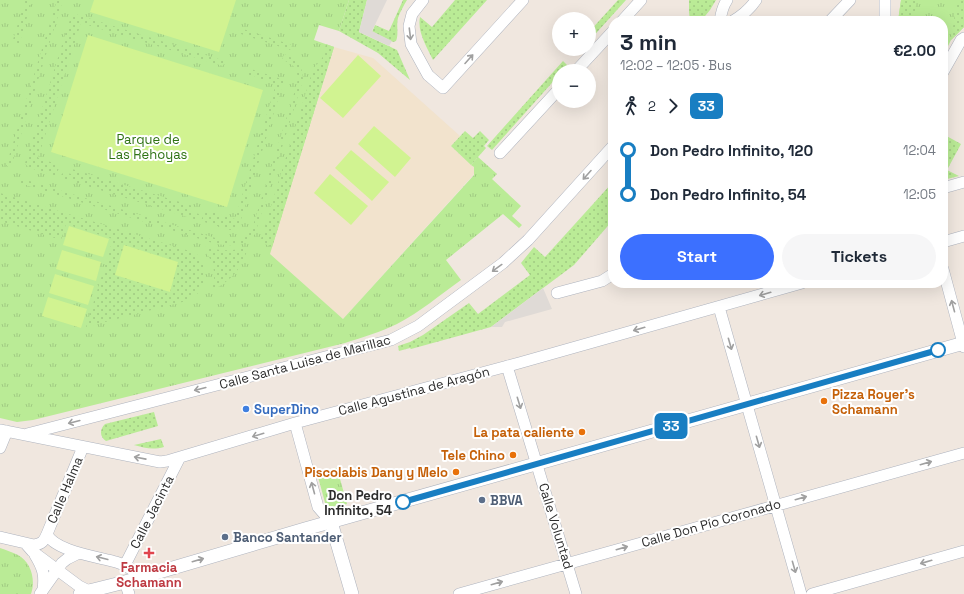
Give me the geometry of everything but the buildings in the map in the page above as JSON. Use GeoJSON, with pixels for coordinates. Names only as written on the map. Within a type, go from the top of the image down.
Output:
{"type":"FeatureCollection","features":[{"type":"Feature","properties":{"kind":"street"},"geometry":{"type":"LineString","coordinates":[[423,0],[412,14],[408,26],[411,44],[428,75],[443,88],[523,0]]}},
{"type":"Feature","properties":{"kind":"street"},"geometry":{"type":"LineString","coordinates":[[627,16],[641,0]]}},
{"type":"Feature","properties":{"kind":"street"},"geometry":{"type":"LineString","coordinates":[[721,16],[727,0]]}},
{"type":"Feature","properties":{"kind":"street"},"geometry":{"type":"LineString","coordinates":[[742,16],[756,0]]}},
{"type":"Feature","properties":{"kind":"street"},"geometry":{"type":"LineString","coordinates":[[835,16],[850,0]]}},
{"type":"Feature","properties":{"kind":"street"},"geometry":{"type":"LineString","coordinates":[[885,0],[885,16]]}},
{"type":"Feature","properties":{"kind":"street"},"geometry":{"type":"LineString","coordinates":[[582,64],[608,36]]}},
{"type":"Feature","properties":{"kind":"street"},"geometry":{"type":"LineString","coordinates":[[948,63],[961,40],[964,38]]}},
{"type":"Feature","properties":{"kind":"street"},"geometry":{"type":"LineString","coordinates":[[500,154],[552,98]]}},
{"type":"Feature","properties":{"kind":"street","name":"Calle Santa Luisa de Marillac"},"geometry":{"type":"LineString","coordinates":[[24,434],[391,340],[418,326],[503,263],[528,240],[608,152]]}},
{"type":"Feature","properties":{"kind":"street"},"geometry":{"type":"LineString","coordinates":[[948,187],[964,182]]}},
{"type":"Feature","properties":{"kind":"street"},"geometry":{"type":"LineString","coordinates":[[948,241],[964,236]]}},
{"type":"Feature","properties":{"kind":"street"},"geometry":{"type":"LineString","coordinates":[[557,293],[602,281],[608,277]]}},
{"type":"Feature","properties":{"kind":"street"},"geometry":{"type":"LineString","coordinates":[[32,552],[87,590],[127,588],[143,576],[964,344],[948,287]]}},
{"type":"Feature","properties":{"kind":"street","name":"Calle Agustina de Aragón"},"geometry":{"type":"LineString","coordinates":[[3,431],[160,462],[179,459],[296,423],[507,366],[785,288]]}},
{"type":"Feature","properties":{"kind":"street"},"geometry":{"type":"LineString","coordinates":[[719,307],[801,594]]}},
{"type":"Feature","properties":{"kind":"street","name":"Calle Voluntad"},"geometry":{"type":"LineString","coordinates":[[507,366],[576,594]]}},
{"type":"Feature","properties":{"kind":"street"},"geometry":{"type":"LineString","coordinates":[[296,423],[318,507],[330,522],[352,594]]}},
{"type":"Feature","properties":{"kind":"street"},"geometry":{"type":"LineString","coordinates":[[0,448],[3,431]]}},
{"type":"Feature","properties":{"kind":"street","name":"Calle Halma"},"geometry":{"type":"LineString","coordinates":[[47,534],[83,447]]}},
{"type":"Feature","properties":{"kind":"street","name":"Calle Don Pío Coronado"},"geometry":{"type":"LineString","coordinates":[[459,594],[964,453]]}},
{"type":"Feature","properties":{"kind":"street","name":"Calle Jacinta"},"geometry":{"type":"LineString","coordinates":[[125,565],[179,459]]}},
{"type":"Feature","properties":{"kind":"street"},"geometry":{"type":"LineString","coordinates":[[0,537],[25,543],[38,544],[43,542],[47,534],[49,538],[59,545],[79,553],[125,565],[143,576]]}},
{"type":"Feature","properties":{"kind":"street"},"geometry":{"type":"LineString","coordinates":[[25,543],[41,564],[44,574],[41,592]]}},
{"type":"Feature","properties":{"kind":"street"},"geometry":{"type":"LineString","coordinates":[[812,594],[964,551]]}},
{"type":"Feature","properties":{"kind":"street"},"geometry":{"type":"LineString","coordinates":[[41,592],[67,559],[79,553]]}},
{"type":"Feature","properties":{"kind":"street"},"geometry":{"type":"LineString","coordinates":[[80,594],[93,590]]}},
{"type":"Feature","properties":{"kind":"shaded area"},"geometry":{"type":"Polygon","coordinates":[[[367,0],[387,0],[372,31],[392,41],[389,46],[359,32],[367,0]]]}},
{"type":"Feature","properties":{"kind":"shaded area"},"geometry":{"type":"Polygon","coordinates":[[[334,47],[373,58],[460,136],[451,146],[474,167],[474,174],[343,319],[269,254],[334,47]]]}},
{"type":"Feature","properties":{"kind":"shaded area"},"geometry":{"type":"Polygon","coordinates":[[[543,288],[552,309],[505,322],[502,327],[491,327],[543,288]]]}},
{"type":"Feature","properties":{"kind":"green space","name":"Parque de Las Rehoyas"},"geometry":{"type":"Polygon","coordinates":[[[0,0],[349,0],[339,31],[319,25],[314,40],[334,47],[270,254],[343,319],[474,175],[474,167],[471,165],[478,157],[497,174],[492,179],[521,206],[512,216],[522,225],[519,228],[503,214],[446,260],[461,280],[414,314],[397,324],[378,332],[345,343],[33,420],[17,422],[0,418],[0,0]]]}},
{"type":"Feature","properties":{"kind":"green space"},"geometry":{"type":"Polygon","coordinates":[[[25,0],[32,0],[19,45],[12,43],[25,0]]]}},
{"type":"Feature","properties":{"kind":"green space"},"geometry":{"type":"Polygon","coordinates":[[[57,0],[63,0],[11,167],[6,166],[57,0]]]}},
{"type":"Feature","properties":{"kind":"green space"},"geometry":{"type":"Polygon","coordinates":[[[94,0],[236,0],[219,52],[90,12],[94,0]]]}},
{"type":"Feature","properties":{"kind":"green space"},"geometry":{"type":"Polygon","coordinates":[[[349,0],[367,0],[359,32],[397,50],[410,80],[378,53],[339,31],[349,0]]]}},
{"type":"Feature","properties":{"kind":"green space"},"geometry":{"type":"Polygon","coordinates":[[[403,0],[407,0],[398,18],[396,41],[393,42],[372,32],[375,25],[389,31],[403,0]]]}},
{"type":"Feature","properties":{"kind":"green space"},"geometry":{"type":"Polygon","coordinates":[[[455,0],[487,0],[433,60],[421,34],[419,23],[420,17],[432,27],[455,0]]]}},
{"type":"Feature","properties":{"kind":"green space"},"geometry":{"type":"Polygon","coordinates":[[[618,0],[626,0],[612,16],[608,16],[608,20],[596,33],[596,24],[618,0]]]}},
{"type":"Feature","properties":{"kind":"green space"},"geometry":{"type":"Polygon","coordinates":[[[689,0],[716,0],[705,16],[689,16],[689,0]]]}},
{"type":"Feature","properties":{"kind":"green space"},"geometry":{"type":"Polygon","coordinates":[[[901,0],[964,0],[964,27],[951,40],[948,46],[948,16],[899,16],[901,0]]]}},
{"type":"Feature","properties":{"kind":"green space"},"geometry":{"type":"Polygon","coordinates":[[[901,0],[917,0],[914,16],[899,16],[901,0]]]}},
{"type":"Feature","properties":{"kind":"green space"},"geometry":{"type":"Polygon","coordinates":[[[957,0],[964,0],[964,27],[951,40],[957,0]]]}},
{"type":"Feature","properties":{"kind":"green space"},"geometry":{"type":"Polygon","coordinates":[[[72,13],[225,61],[223,66],[81,23],[38,158],[60,165],[56,176],[30,168],[25,163],[72,13]]]}},
{"type":"Feature","properties":{"kind":"green space"},"geometry":{"type":"Polygon","coordinates":[[[240,28],[292,45],[290,50],[238,33],[240,28]]]}},
{"type":"Feature","properties":{"kind":"green space"},"geometry":{"type":"Polygon","coordinates":[[[88,35],[263,90],[227,207],[51,152],[88,35]]]}},
{"type":"Feature","properties":{"kind":"green space"},"geometry":{"type":"Polygon","coordinates":[[[326,44],[334,47],[272,247],[260,242],[314,66],[321,60],[326,44]]]}},
{"type":"Feature","properties":{"kind":"green space"},"geometry":{"type":"Polygon","coordinates":[[[284,54],[296,61],[302,70],[303,80],[255,234],[242,243],[237,245],[216,244],[19,183],[20,180],[23,179],[222,240],[235,241],[243,239],[252,229],[297,84],[297,71],[290,63],[282,60],[284,54]]]}},
{"type":"Feature","properties":{"kind":"green space"},"geometry":{"type":"Polygon","coordinates":[[[358,55],[381,76],[343,118],[320,98],[358,55]]]}},
{"type":"Feature","properties":{"kind":"green space"},"geometry":{"type":"Polygon","coordinates":[[[248,68],[284,80],[240,223],[236,228],[230,230],[201,221],[205,210],[235,219],[276,84],[246,74],[248,68]]]}},
{"type":"Feature","properties":{"kind":"green space"},"geometry":{"type":"Polygon","coordinates":[[[552,73],[552,83],[492,150],[487,146],[552,73]]]}},
{"type":"Feature","properties":{"kind":"green space"},"geometry":{"type":"Polygon","coordinates":[[[374,126],[411,158],[395,177],[358,144],[374,126]]]}},
{"type":"Feature","properties":{"kind":"green space"},"geometry":{"type":"Polygon","coordinates":[[[465,131],[473,138],[480,131],[489,140],[484,146],[486,148],[471,165],[451,146],[465,131]]]}},
{"type":"Feature","properties":{"kind":"green space"},"geometry":{"type":"Polygon","coordinates":[[[948,137],[961,144],[948,168],[948,137]]]}},
{"type":"Feature","properties":{"kind":"green space"},"geometry":{"type":"Polygon","coordinates":[[[351,150],[389,182],[372,201],[335,168],[351,150]]]}},
{"type":"Feature","properties":{"kind":"green space"},"geometry":{"type":"Polygon","coordinates":[[[72,169],[193,206],[191,212],[199,214],[197,220],[61,178],[63,172],[71,174],[72,169]]]}},
{"type":"Feature","properties":{"kind":"green space"},"geometry":{"type":"Polygon","coordinates":[[[948,170],[959,176],[948,179],[948,170]]]}},
{"type":"Feature","properties":{"kind":"green space"},"geometry":{"type":"Polygon","coordinates":[[[330,174],[368,206],[351,225],[314,193],[330,174]]]}},
{"type":"Feature","properties":{"kind":"green space"},"geometry":{"type":"Polygon","coordinates":[[[608,188],[608,226],[574,265],[491,327],[399,351],[398,346],[423,335],[469,303],[478,314],[530,275],[521,263],[534,247],[545,257],[608,188]]]}},
{"type":"Feature","properties":{"kind":"green space"},"geometry":{"type":"Polygon","coordinates":[[[0,193],[196,253],[205,273],[203,286],[199,292],[186,301],[86,327],[113,239],[66,224],[61,240],[0,221],[0,193]]]}},
{"type":"Feature","properties":{"kind":"green space"},"geometry":{"type":"Polygon","coordinates":[[[69,226],[109,239],[103,257],[63,245],[69,226]]]}},
{"type":"Feature","properties":{"kind":"green space"},"geometry":{"type":"Polygon","coordinates":[[[124,245],[178,262],[170,292],[115,275],[124,245]]]}},
{"type":"Feature","properties":{"kind":"green space"},"geometry":{"type":"Polygon","coordinates":[[[202,246],[225,250],[236,250],[248,247],[246,255],[235,274],[211,291],[214,278],[212,262],[202,246]]]}},
{"type":"Feature","properties":{"kind":"green space"},"geometry":{"type":"Polygon","coordinates":[[[62,250],[101,262],[96,281],[56,269],[62,250]]]}},
{"type":"Feature","properties":{"kind":"green space"},"geometry":{"type":"Polygon","coordinates":[[[55,274],[94,286],[88,305],[49,293],[55,274]]]}},
{"type":"Feature","properties":{"kind":"green space"},"geometry":{"type":"Polygon","coordinates":[[[48,297],[87,309],[81,328],[42,316],[48,297]]]}},
{"type":"Feature","properties":{"kind":"green space"},"geometry":{"type":"Polygon","coordinates":[[[154,412],[158,426],[106,441],[101,435],[101,431],[105,424],[154,412]]]}},
{"type":"Feature","properties":{"kind":"green space"},"geometry":{"type":"Polygon","coordinates":[[[161,439],[164,447],[149,448],[134,445],[161,439]]]}},
{"type":"Feature","properties":{"kind":"green space"},"geometry":{"type":"Polygon","coordinates":[[[337,468],[347,504],[327,510],[317,473],[337,468]]]}},
{"type":"Feature","properties":{"kind":"green space"},"geometry":{"type":"Polygon","coordinates":[[[0,548],[18,555],[26,562],[33,577],[31,594],[0,594],[0,548]]]}},
{"type":"Feature","properties":{"kind":"bus line","name":"33"},"geometry":{"type":"LineString","coordinates":[[403,502],[938,350]]}},
{"type":"Feature","properties":{"kind":"place","name":"Pizza Royer's Schamann"},"geometry":{"type":"Point","coordinates":[824,401]}},
{"type":"Feature","properties":{"kind":"place","name":"SuperDino"},"geometry":{"type":"Point","coordinates":[246,409]}},
{"type":"Feature","properties":{"kind":"place","name":"La pata caliente"},"geometry":{"type":"Point","coordinates":[582,432]}},
{"type":"Feature","properties":{"kind":"place","name":"Tele Chino"},"geometry":{"type":"Point","coordinates":[513,455]}},
{"type":"Feature","properties":{"kind":"place","name":"Piscolabis Dany y Melo"},"geometry":{"type":"Point","coordinates":[456,472]}},
{"type":"Feature","properties":{"kind":"place","name":"BBVA"},"geometry":{"type":"Point","coordinates":[482,500]}},
{"type":"Feature","properties":{"kind":"place","name":"Don Pedro Infinito, 54"},"geometry":{"type":"Point","coordinates":[403,502]}},
{"type":"Feature","properties":{"kind":"place","name":"Banco Santander"},"geometry":{"type":"Point","coordinates":[225,537]}},
{"type":"Feature","properties":{"kind":"place","name":"Farmacia Schamann"},"geometry":{"type":"Point","coordinates":[149,553]}}]}
